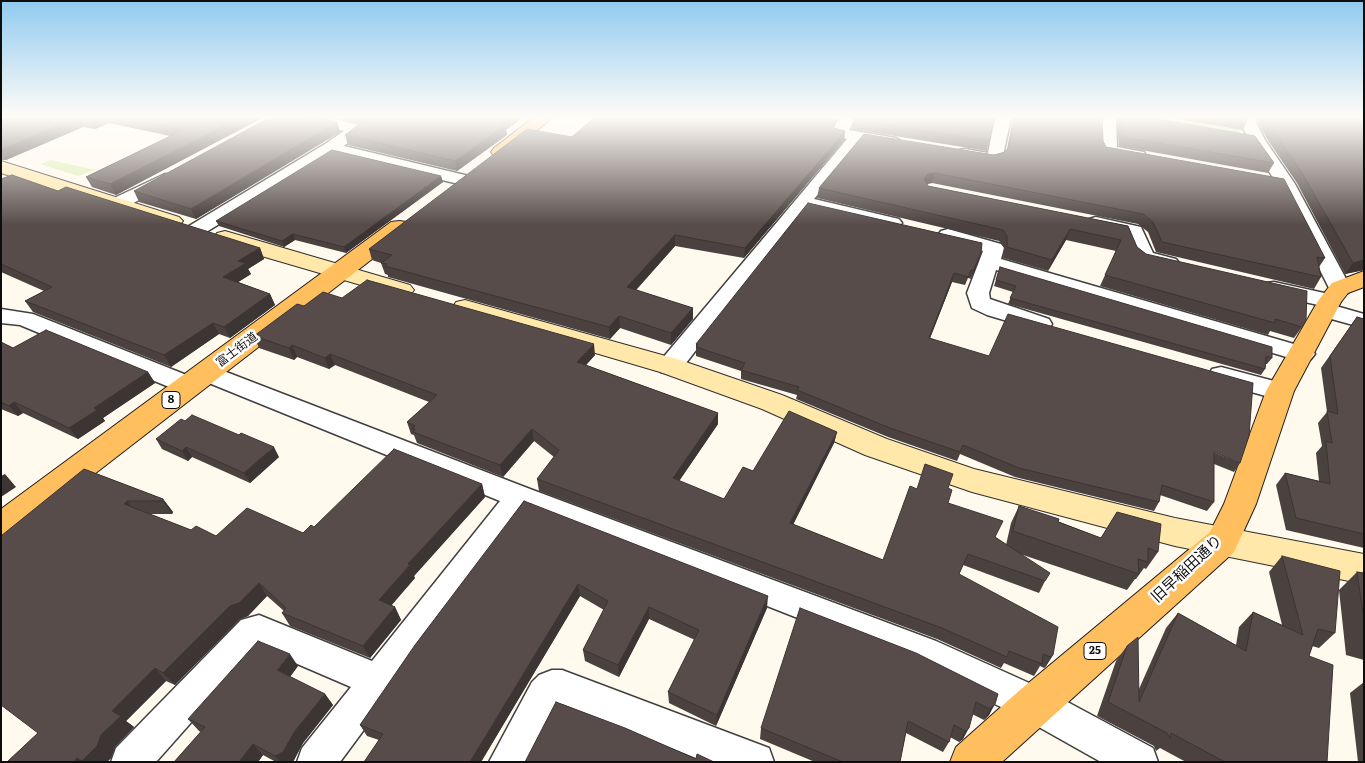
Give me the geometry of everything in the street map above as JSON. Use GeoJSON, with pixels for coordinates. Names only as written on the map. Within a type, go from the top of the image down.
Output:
{"type":"FeatureCollection","features":[{"type":"Feature","properties":{"kind":"main road"},"geometry":{"type":"LineString","coordinates":[[440,197],[498,154]]}},
{"type":"Feature","properties":{"kind":"main road","name":"富士街道"},"geometry":{"type":"LineString","coordinates":[[1,527],[199,380],[416,214]]}},
{"type":"Feature","properties":{"kind":"main road","name":"旧早稲田通り"},"geometry":{"type":"LineString","coordinates":[[971,762],[1034,704],[1222,542],[1240,504],[1280,392],[1340,294]]}},
{"type":"Feature","properties":{"kind":"street"},"geometry":{"type":"LineString","coordinates":[[196,230],[322,154]]}},
{"type":"Feature","properties":{"kind":"street"},"geometry":{"type":"LineString","coordinates":[[354,154],[463,180]]}},
{"type":"Feature","properties":{"kind":"street"},"geometry":{"type":"LineString","coordinates":[[670,366],[843,154]]}},
{"type":"Feature","properties":{"kind":"street"},"geometry":{"type":"LineString","coordinates":[[962,154],[991,158],[996,156],[996,154]]}},
{"type":"Feature","properties":{"kind":"street"},"geometry":{"type":"LineString","coordinates":[[1124,154],[1154,159]]}},
{"type":"Feature","properties":{"kind":"street"},"geometry":{"type":"LineString","coordinates":[[1266,154],[1286,184],[1340,294],[1364,321]]}},
{"type":"Feature","properties":{"kind":"street"},"geometry":{"type":"LineString","coordinates":[[1,167],[119,203],[196,230],[670,366],[772,402],[876,447],[951,474],[1014,492],[1222,542],[1364,569]]}},
{"type":"Feature","properties":{"kind":"street"},"geometry":{"type":"LineString","coordinates":[[119,203],[178,172]]}},
{"type":"Feature","properties":{"kind":"street"},"geometry":{"type":"LineString","coordinates":[[1,185],[26,175]]}},
{"type":"Feature","properties":{"kind":"street"},"geometry":{"type":"LineString","coordinates":[[1267,181],[1286,184]]}},
{"type":"Feature","properties":{"kind":"street"},"geometry":{"type":"LineString","coordinates":[[802,202],[992,246],[990,262],[978,293],[980,303],[995,310],[1061,329]]}},
{"type":"Feature","properties":{"kind":"street"},"geometry":{"type":"LineString","coordinates":[[1074,219],[1134,232],[1144,257],[1186,268]]}},
{"type":"Feature","properties":{"kind":"street"},"geometry":{"type":"LineString","coordinates":[[990,262],[1303,354]]}},
{"type":"Feature","properties":{"kind":"street"},"geometry":{"type":"LineString","coordinates":[[1253,283],[1340,294]]}},
{"type":"Feature","properties":{"kind":"street"},"geometry":{"type":"LineString","coordinates":[[1,316],[25,319],[199,380],[520,497],[924,652],[1034,704],[1139,762]]}},
{"type":"Feature","properties":{"kind":"street"},"geometry":{"type":"LineString","coordinates":[[1204,370],[1280,392]]}},
{"type":"Feature","properties":{"kind":"street"},"geometry":{"type":"LineString","coordinates":[[316,762],[520,497]]}},
{"type":"Feature","properties":{"kind":"street"},"geometry":{"type":"LineString","coordinates":[[130,762],[247,635],[253,632],[259,631],[379,681]]}},
{"type":"Feature","properties":{"kind":"street"},"geometry":{"type":"LineString","coordinates":[[508,762],[545,696],[552,688],[562,687],[755,762]]}},
{"type":"Feature","properties":{"kind":"green space"},"geometry":{"type":"Polygon","coordinates":[[[51,160],[96,170],[78,176],[40,164],[51,160]]]}},
{"type":"Feature","properties":{"kind":"building"},"geometry":{"type":"Polygon","coordinates":[[[134,154],[170,154],[110,184],[86,177],[134,154]]]}},
{"type":"Feature","properties":{"kind":"building"},"geometry":{"type":"Polygon","coordinates":[[[203,154],[284,154],[191,209],[134,191],[203,154]]]}},
{"type":"Feature","properties":{"kind":"building"},"geometry":{"type":"Polygon","coordinates":[[[326,154],[347,154],[441,176],[344,247],[293,234],[282,241],[216,221],[326,154]]]}},
{"type":"Feature","properties":{"kind":"building"},"geometry":{"type":"Polygon","coordinates":[[[424,154],[465,154],[455,161],[424,154]]]}},
{"type":"Feature","properties":{"kind":"building"},"geometry":{"type":"Polygon","coordinates":[[[495,154],[826,154],[745,248],[675,235],[627,287],[693,308],[671,333],[619,316],[609,327],[385,266],[387,264],[381,263],[392,255],[369,249],[495,154]]]}},
{"type":"Feature","properties":{"kind":"building"},"geometry":{"type":"Polygon","coordinates":[[[848,154],[1143,154],[1284,179],[1325,258],[1317,257],[1321,277],[1162,242],[1153,222],[1143,214],[935,173],[928,174],[924,179],[928,186],[1128,226],[1137,247],[1146,254],[1307,291],[1306,319],[1302,327],[1275,319],[1275,323],[1105,275],[1121,240],[1070,229],[1052,260],[1007,247],[1007,236],[1003,230],[819,188],[848,154]]]}},
{"type":"Feature","properties":{"kind":"building"},"geometry":{"type":"Polygon","coordinates":[[[1219,154],[1267,154],[1274,163],[1219,154]]]}},
{"type":"Feature","properties":{"kind":"building"},"geometry":{"type":"Polygon","coordinates":[[[1289,154],[1364,154],[1364,260],[1353,263],[1302,173],[1289,154]]]}},
{"type":"Feature","properties":{"kind":"building"},"geometry":{"type":"Polygon","coordinates":[[[12,175],[58,191],[66,187],[260,248],[238,261],[246,263],[223,277],[270,294],[224,327],[213,323],[164,355],[25,301],[52,287],[1,264],[1,179],[12,175]]]}},
{"type":"Feature","properties":{"kind":"building"},"geometry":{"type":"Polygon","coordinates":[[[808,203],[982,243],[981,253],[973,271],[971,270],[968,277],[954,273],[929,338],[989,356],[1008,314],[1253,383],[1249,436],[1240,463],[1214,452],[1214,502],[1162,485],[1159,502],[1019,468],[963,445],[960,452],[890,428],[797,390],[799,387],[741,370],[745,363],[696,347],[698,345],[696,344],[808,203]]]}},
{"type":"Feature","properties":{"kind":"building"},"geometry":{"type":"Polygon","coordinates":[[[1000,267],[1272,347],[1272,358],[1266,356],[1265,369],[1010,298],[1016,286],[996,280],[1000,267]]]}},
{"type":"Feature","properties":{"kind":"building"},"geometry":{"type":"Polygon","coordinates":[[[367,280],[594,344],[577,362],[718,413],[673,478],[724,499],[743,467],[753,471],[789,411],[837,432],[790,523],[883,560],[910,486],[917,489],[925,464],[953,474],[948,488],[952,490],[948,503],[1003,521],[995,537],[1050,573],[1045,581],[968,554],[959,574],[1058,627],[1053,655],[1051,657],[1043,654],[1042,664],[1009,651],[1007,657],[942,628],[537,479],[559,450],[532,429],[500,465],[413,432],[415,429],[412,428],[415,426],[407,422],[437,395],[330,354],[325,358],[292,345],[289,348],[254,336],[297,304],[304,306],[323,292],[342,298],[367,280]]]}},
{"type":"Feature","properties":{"kind":"building"},"geometry":{"type":"Polygon","coordinates":[[[1357,317],[1364,319],[1364,534],[1296,518],[1285,473],[1330,484],[1326,441],[1332,443],[1327,411],[1338,414],[1330,356],[1357,317]]]}},
{"type":"Feature","properties":{"kind":"building"},"geometry":{"type":"Polygon","coordinates":[[[46,330],[148,372],[94,408],[97,410],[69,428],[14,402],[9,406],[1,402],[1,342],[13,348],[46,330]]]}},
{"type":"Feature","properties":{"kind":"building"},"geometry":{"type":"Polygon","coordinates":[[[192,415],[239,435],[241,433],[274,447],[244,473],[186,447],[182,451],[156,439],[181,419],[185,421],[192,415]]]}},
{"type":"Feature","properties":{"kind":"building"},"geometry":{"type":"Polygon","coordinates":[[[394,449],[482,484],[408,564],[410,565],[379,600],[395,607],[363,646],[282,613],[286,608],[259,583],[239,603],[230,606],[163,673],[155,668],[112,711],[121,716],[101,735],[97,746],[82,761],[77,758],[74,762],[7,762],[38,733],[1,705],[1,536],[84,469],[163,499],[163,501],[127,501],[124,504],[191,530],[196,526],[216,536],[247,508],[303,533],[311,525],[314,527],[394,449]]]}},
{"type":"Feature","properties":{"kind":"building"},"geometry":{"type":"Polygon","coordinates":[[[524,501],[768,596],[717,715],[668,692],[699,630],[649,607],[618,665],[583,650],[608,601],[578,584],[470,762],[364,762],[383,734],[360,725],[415,645],[524,501]]]}},
{"type":"Feature","properties":{"kind":"building"},"geometry":{"type":"Polygon","coordinates":[[[1019,506],[1059,519],[1058,522],[1101,538],[1117,512],[1161,524],[1158,552],[1148,548],[1148,562],[1138,559],[1139,574],[1013,531],[1019,506]]]}},
{"type":"Feature","properties":{"kind":"building"},"geometry":{"type":"Polygon","coordinates":[[[1282,556],[1340,571],[1335,633],[1318,629],[1309,656],[1333,665],[1327,762],[1225,762],[1171,733],[1170,738],[1167,733],[1108,702],[1127,646],[1138,637],[1139,702],[1178,613],[1246,651],[1253,612],[1303,635],[1282,556]]]}},
{"type":"Feature","properties":{"kind":"building"},"geometry":{"type":"Polygon","coordinates":[[[1357,572],[1364,573],[1364,619],[1357,572]]]}},
{"type":"Feature","properties":{"kind":"building"},"geometry":{"type":"Polygon","coordinates":[[[800,608],[916,653],[998,694],[995,704],[990,709],[976,702],[969,728],[965,731],[954,725],[949,742],[908,721],[900,762],[843,762],[761,728],[800,608]]]}},
{"type":"Feature","properties":{"kind":"building"},"geometry":{"type":"Polygon","coordinates":[[[258,641],[290,654],[277,670],[325,694],[295,731],[283,752],[275,756],[253,744],[239,762],[174,762],[205,727],[188,719],[258,641]]]}},
{"type":"Feature","properties":{"kind":"building"},"geometry":{"type":"Polygon","coordinates":[[[556,702],[625,728],[696,759],[697,754],[714,762],[525,762],[556,702]]]}}]}
